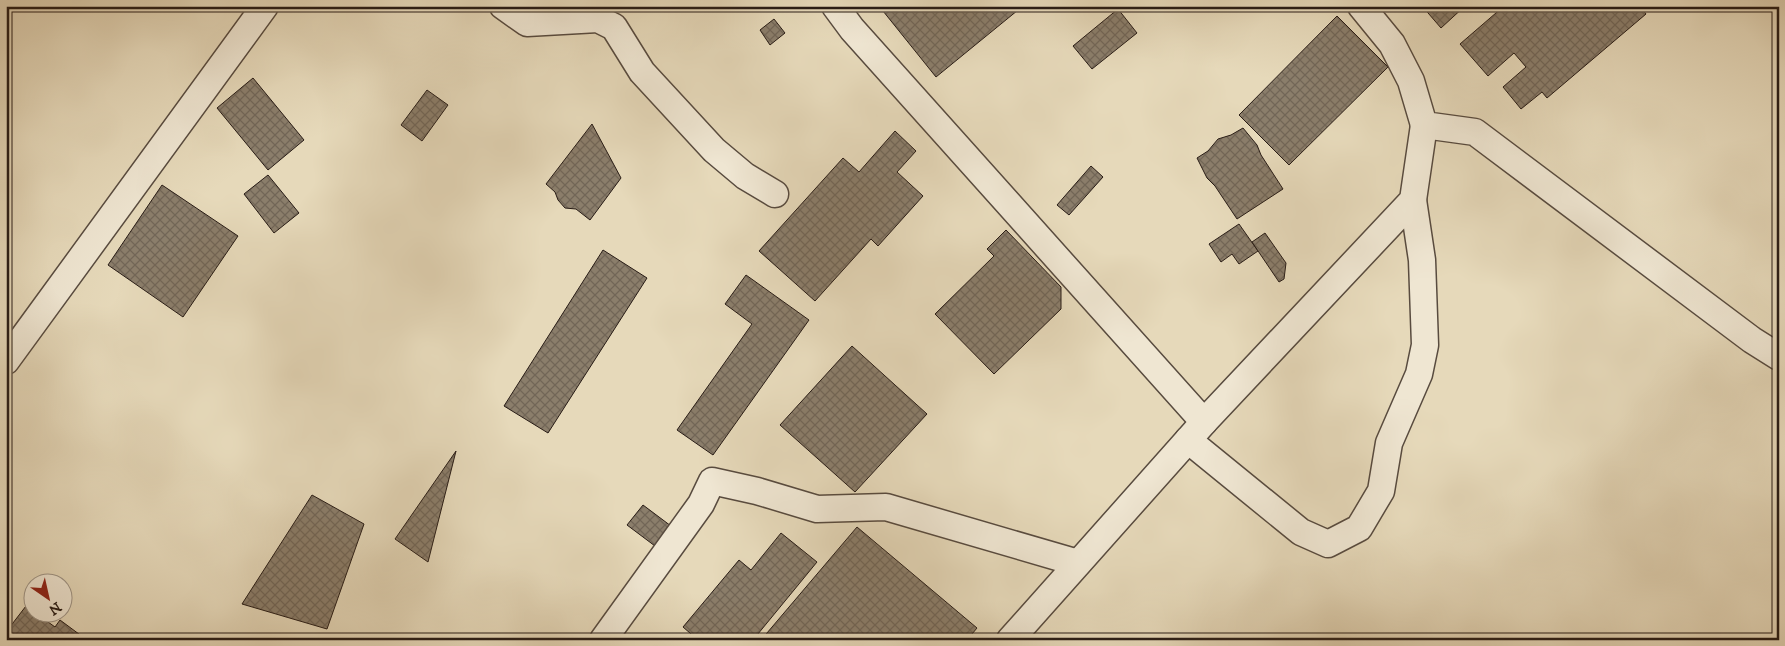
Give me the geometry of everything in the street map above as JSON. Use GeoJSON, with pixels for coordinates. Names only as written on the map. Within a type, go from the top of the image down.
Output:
{"type":"FeatureCollection","features":[{"type":"Feature","properties":{"kind":"street"},"geometry":{"type":"LineString","coordinates":[[6,361],[266,6]]}},
{"type":"Feature","properties":{"kind":"street"},"geometry":{"type":"LineString","coordinates":[[503,6],[527,23],[598,20],[614,27],[642,72],[714,150],[745,176],[776,194]]}},
{"type":"Feature","properties":{"kind":"street"},"geometry":{"type":"LineString","coordinates":[[835,6],[852,29],[1196,431],[1302,532],[1328,544],[1359,528],[1381,491],[1389,443],[1419,374],[1425,345],[1422,260],[1412,200],[1424,125],[1411,81],[1392,44],[1361,6]]}},
{"type":"Feature","properties":{"kind":"street"},"geometry":{"type":"LineString","coordinates":[[1424,125],[1475,132],[1752,340],[1779,357]]}},
{"type":"Feature","properties":{"kind":"street"},"geometry":{"type":"LineString","coordinates":[[1010,640],[1196,431],[1412,200]]}},
{"type":"Feature","properties":{"kind":"street"},"geometry":{"type":"LineString","coordinates":[[603,640],[701,504],[712,480],[817,509],[886,507],[1078,563]]}},
{"type":"Feature","properties":{"kind":"building"},"geometry":{"type":"Polygon","coordinates":[[[879,6],[942,6],[944,10],[949,6],[1023,6],[936,77],[879,6]]]}},
{"type":"Feature","properties":{"kind":"building"},"geometry":{"type":"Polygon","coordinates":[[[1422,6],[1465,6],[1441,28],[1422,6]]]}},
{"type":"Feature","properties":{"kind":"building"},"geometry":{"type":"Polygon","coordinates":[[[1504,6],[1640,6],[1646,14],[1547,98],[1542,92],[1521,109],[1503,87],[1526,67],[1514,53],[1488,76],[1460,44],[1504,6]]]}},
{"type":"Feature","properties":{"kind":"building"},"geometry":{"type":"Polygon","coordinates":[[[1118,9],[1137,33],[1092,69],[1073,46],[1118,9]]]}},
{"type":"Feature","properties":{"kind":"building"},"geometry":{"type":"Polygon","coordinates":[[[1337,16],[1388,67],[1289,165],[1239,115],[1337,16]]]}},
{"type":"Feature","properties":{"kind":"building"},"geometry":{"type":"Polygon","coordinates":[[[774,19],[785,33],[770,45],[760,30],[774,19]]]}},
{"type":"Feature","properties":{"kind":"building"},"geometry":{"type":"Polygon","coordinates":[[[253,78],[304,140],[268,170],[217,108],[253,78]]]}},
{"type":"Feature","properties":{"kind":"building"},"geometry":{"type":"Polygon","coordinates":[[[427,90],[448,105],[422,141],[401,125],[427,90]]]}},
{"type":"Feature","properties":{"kind":"building"},"geometry":{"type":"Polygon","coordinates":[[[592,124],[621,178],[590,220],[576,209],[565,208],[558,200],[555,192],[546,184],[592,124]]]}},
{"type":"Feature","properties":{"kind":"building"},"geometry":{"type":"Polygon","coordinates":[[[1243,128],[1257,145],[1261,155],[1283,189],[1237,219],[1215,186],[1207,178],[1197,158],[1208,151],[1218,139],[1231,135],[1243,128]]]}},
{"type":"Feature","properties":{"kind":"building"},"geometry":{"type":"Polygon","coordinates":[[[895,131],[916,151],[897,172],[923,196],[878,246],[871,239],[815,301],[759,251],[843,158],[859,172],[895,131]]]}},
{"type":"Feature","properties":{"kind":"building"},"geometry":{"type":"Polygon","coordinates":[[[1091,166],[1103,177],[1069,215],[1057,205],[1091,166]]]}},
{"type":"Feature","properties":{"kind":"building"},"geometry":{"type":"Polygon","coordinates":[[[268,175],[299,213],[274,233],[244,194],[268,175]]]}},
{"type":"Feature","properties":{"kind":"building"},"geometry":{"type":"Polygon","coordinates":[[[162,185],[238,236],[183,317],[108,265],[162,185]]]}},
{"type":"Feature","properties":{"kind":"building"},"geometry":{"type":"Polygon","coordinates":[[[1239,224],[1258,251],[1239,264],[1232,254],[1221,262],[1209,244],[1239,224]]]}},
{"type":"Feature","properties":{"kind":"building"},"geometry":{"type":"Polygon","coordinates":[[[1006,230],[1061,287],[1061,309],[994,374],[935,314],[994,256],[987,249],[1006,230]]]}},
{"type":"Feature","properties":{"kind":"building"},"geometry":{"type":"Polygon","coordinates":[[[1265,233],[1286,263],[1284,279],[1279,282],[1252,242],[1265,233]]]}},
{"type":"Feature","properties":{"kind":"building"},"geometry":{"type":"Polygon","coordinates":[[[603,250],[647,278],[548,433],[504,406],[603,250]]]}},
{"type":"Feature","properties":{"kind":"building"},"geometry":{"type":"Polygon","coordinates":[[[746,275],[809,320],[713,455],[677,430],[752,324],[725,304],[746,275]]]}},
{"type":"Feature","properties":{"kind":"building"},"geometry":{"type":"Polygon","coordinates":[[[852,346],[927,414],[855,492],[780,425],[852,346]]]}},
{"type":"Feature","properties":{"kind":"building"},"geometry":{"type":"Polygon","coordinates":[[[456,451],[428,562],[395,539],[456,451]]]}},
{"type":"Feature","properties":{"kind":"building"},"geometry":{"type":"Polygon","coordinates":[[[312,495],[364,524],[327,629],[242,604],[312,495]]]}},
{"type":"Feature","properties":{"kind":"building"},"geometry":{"type":"Polygon","coordinates":[[[643,505],[671,526],[655,546],[627,525],[643,505]]]}},
{"type":"Feature","properties":{"kind":"building"},"geometry":{"type":"Polygon","coordinates":[[[857,527],[977,628],[967,640],[761,640],[857,527]]]}},
{"type":"Feature","properties":{"kind":"building"},"geometry":{"type":"Polygon","coordinates":[[[781,533],[817,562],[753,640],[698,640],[683,627],[739,560],[751,570],[781,533]]]}},
{"type":"Feature","properties":{"kind":"building"},"geometry":{"type":"Polygon","coordinates":[[[22,611],[22,624],[51,624],[55,627],[57,624],[65,624],[87,640],[6,640],[6,632],[22,611]]]}}]}
